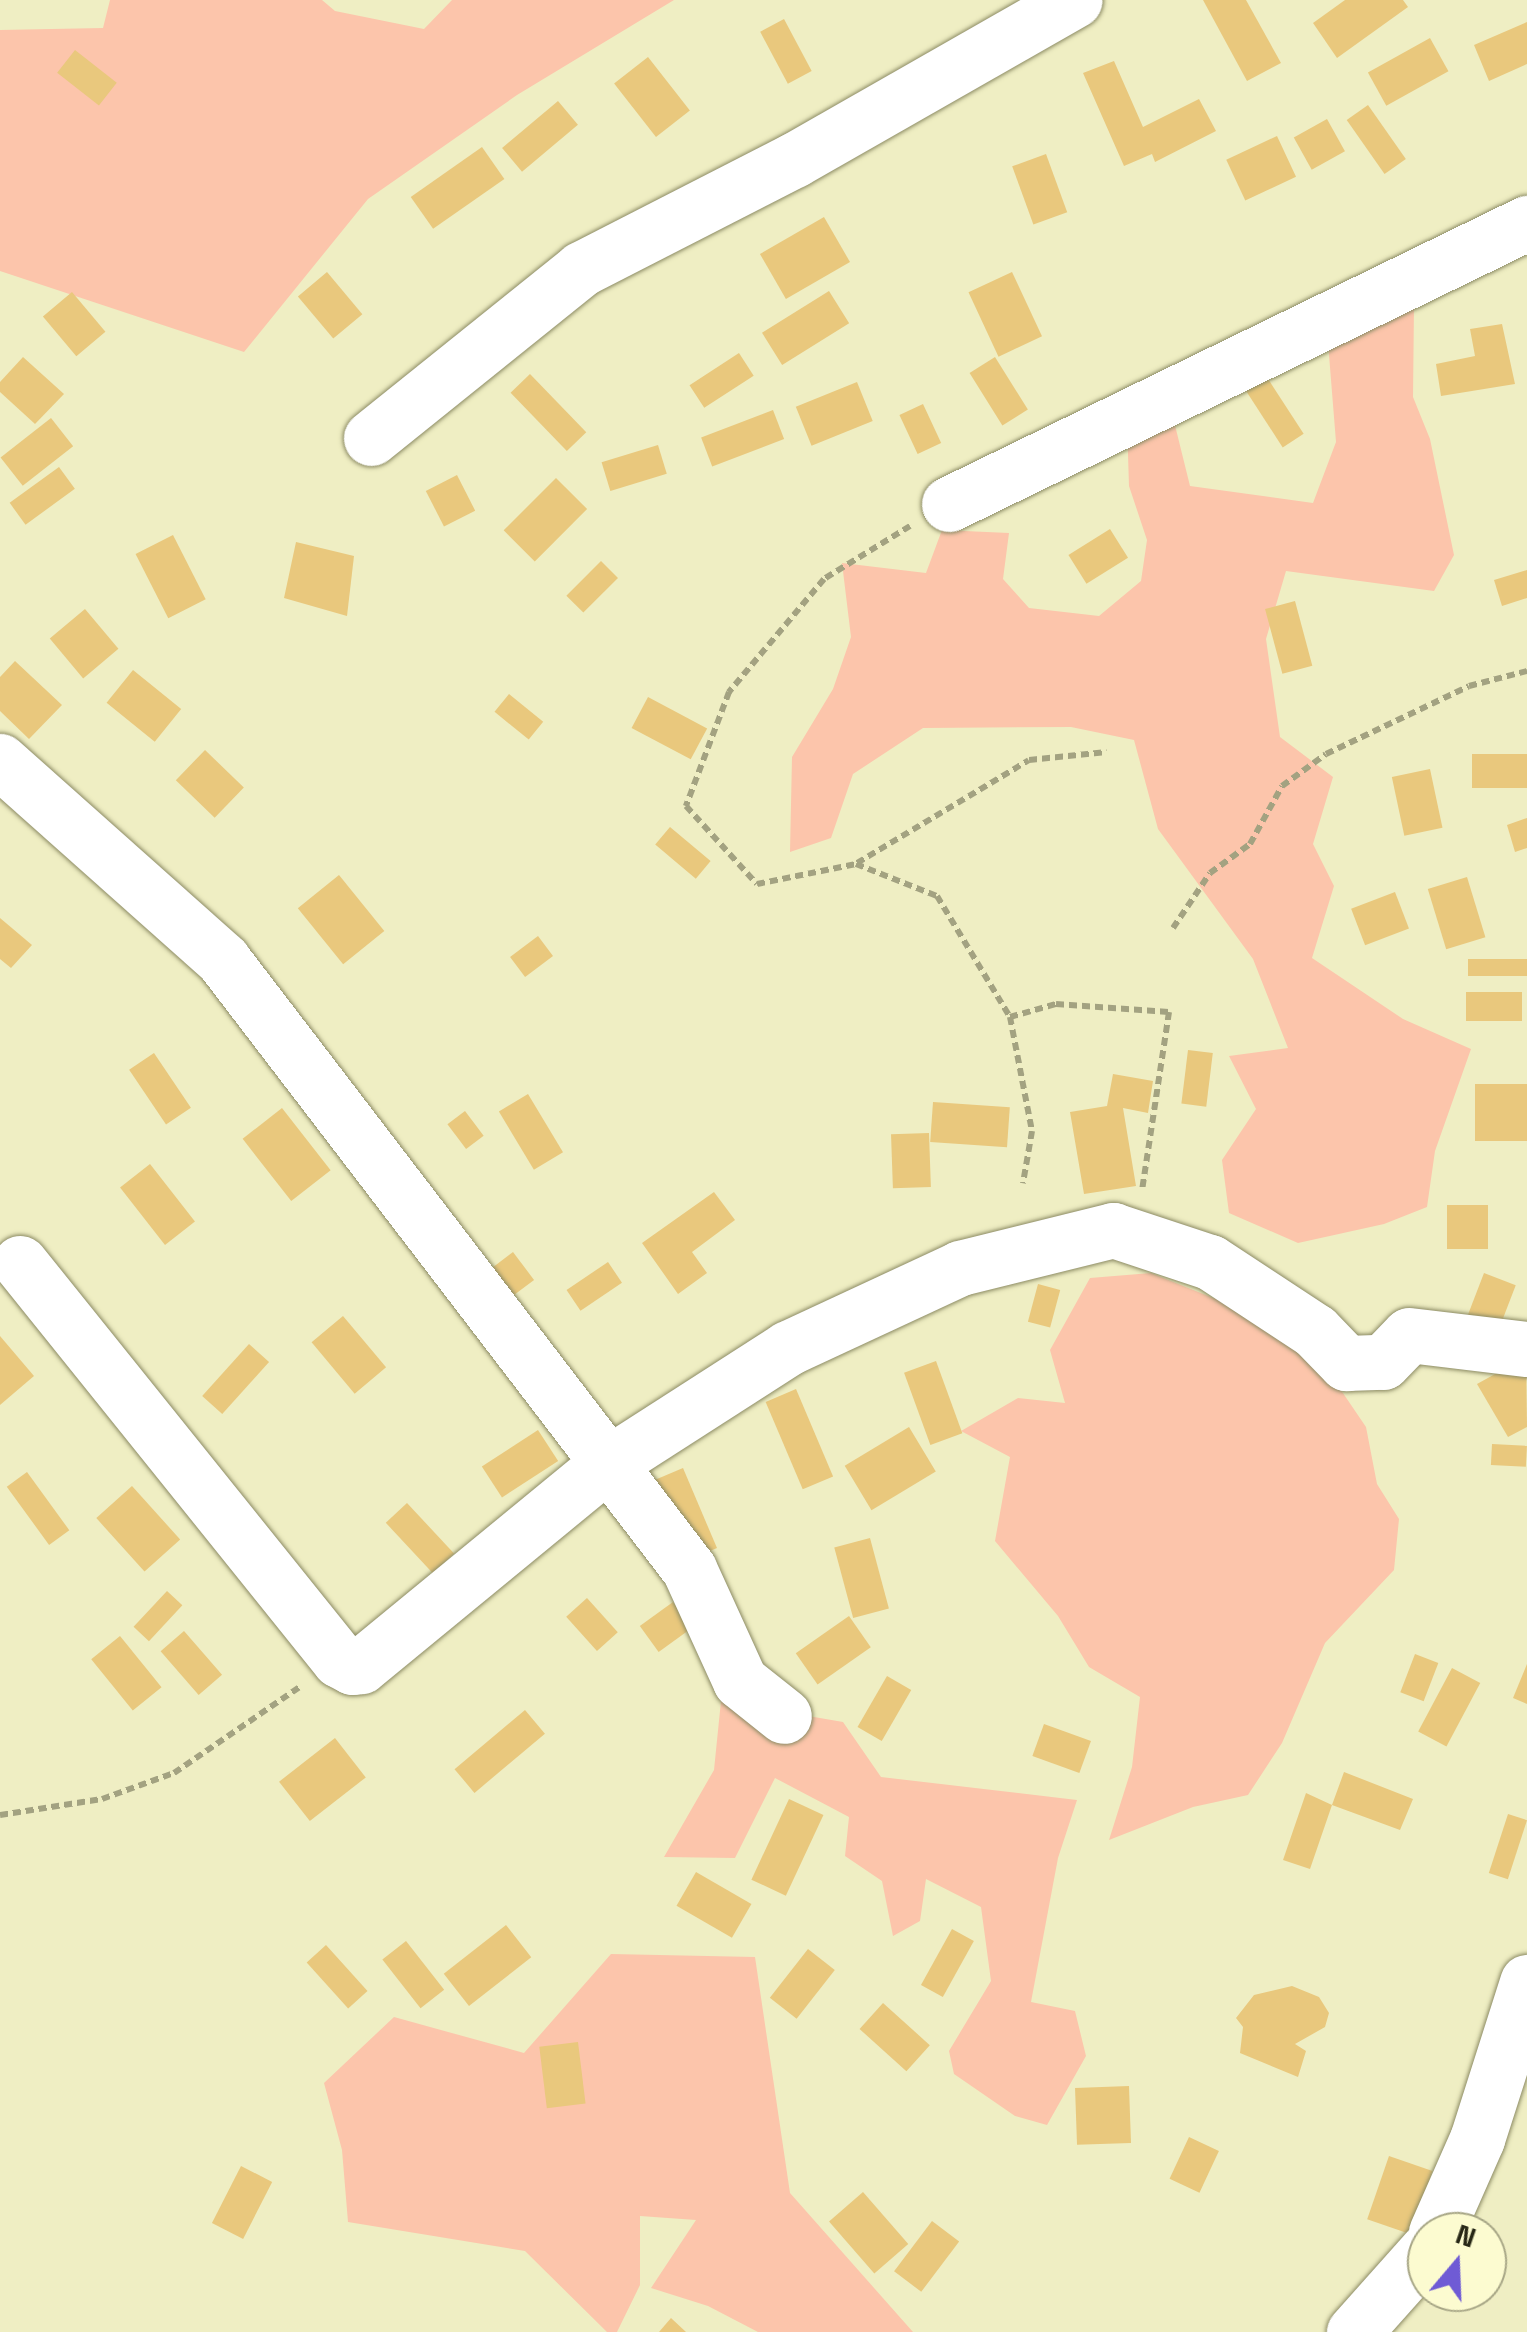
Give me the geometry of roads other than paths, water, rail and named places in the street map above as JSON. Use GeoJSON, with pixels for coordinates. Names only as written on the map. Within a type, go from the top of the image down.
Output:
{"type":"FeatureCollection","features":[{"type":"Feature","properties":{"kind":"street"},"geometry":{"type":"LineString","coordinates":[[371,438],[581,269],[794,160],[1076,0]]}},
{"type":"Feature","properties":{"kind":"street"},"geometry":{"type":"LineString","coordinates":[[949,504],[1527,223]]}},
{"type":"Feature","properties":{"kind":"street"},"geometry":{"type":"LineString","coordinates":[[0,761],[223,960],[689,1569],[740,1681],[784,1716]]}},
{"type":"Feature","properties":{"kind":"street"},"geometry":{"type":"LineString","coordinates":[[20,1263],[338,1660],[362,1666],[606,1465],[788,1348],[952,1270],[1108,1231],[1210,1262],[1316,1330],[1346,1363],[1383,1362],[1409,1334],[1527,1349]]}},
{"type":"Feature","properties":{"kind":"street"},"geometry":{"type":"LineString","coordinates":[[1445,2212],[1477,2138],[1527,1982]]}},
{"type":"Feature","properties":{"kind":"street"},"geometry":{"type":"LineString","coordinates":[[1354,2332],[1407,2272]]}}]}
